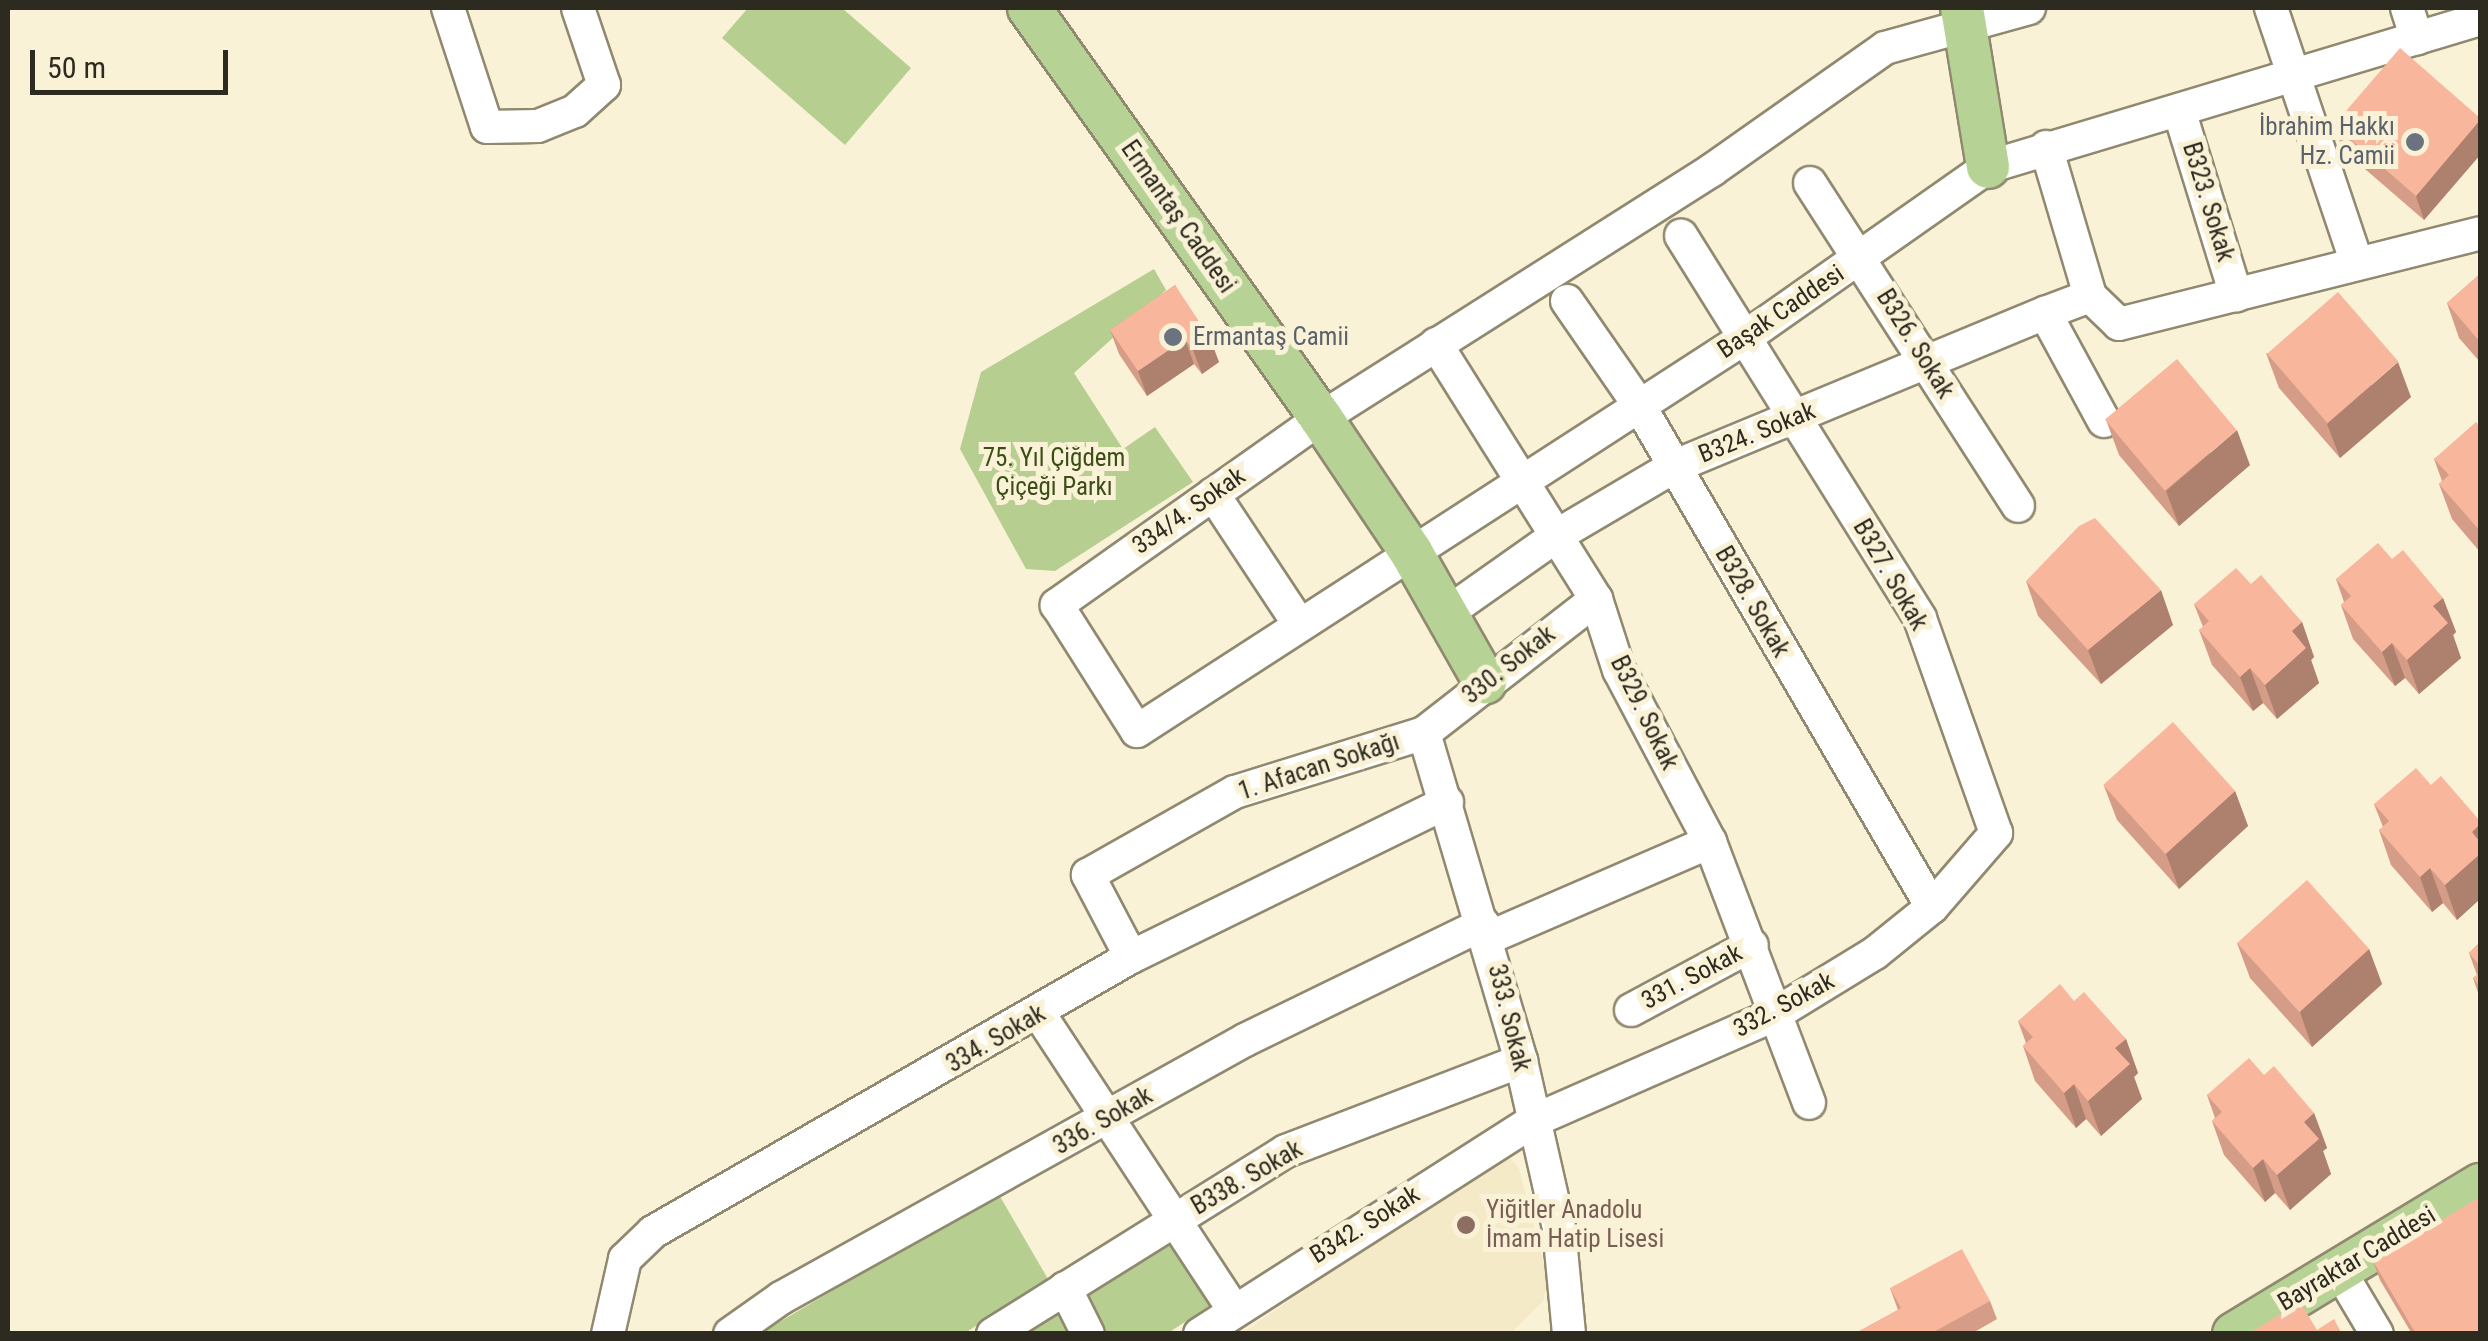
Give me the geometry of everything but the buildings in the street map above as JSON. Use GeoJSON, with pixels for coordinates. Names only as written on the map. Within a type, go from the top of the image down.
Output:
{"type":"FeatureCollection","features":[{"type":"Feature","properties":{"kind":"main road","name":"Ermantaş Caddesi"},"geometry":{"type":"LineString","coordinates":[[1028,8],[1321,418],[1411,552],[1485,682]]}},
{"type":"Feature","properties":{"kind":"main road"},"geometry":{"type":"LineString","coordinates":[[1963,16],[1988,167]]}},
{"type":"Feature","properties":{"kind":"main road","name":"Bayraktar Caddesi"},"geometry":{"type":"LineString","coordinates":[[2234,1334],[2480,1185]]}},
{"type":"Feature","properties":{"kind":"street"},"geometry":{"type":"LineString","coordinates":[[448,8],[488,127],[538,126],[575,111],[604,86],[578,8]]}},
{"type":"Feature","properties":{"kind":"street","name":"334/4. Sokak"},"geometry":{"type":"LineString","coordinates":[[1138,730],[1058,605],[1321,418],[1712,170],[1884,48],[1963,16],[2029,8]]}},
{"type":"Feature","properties":{"kind":"street"},"geometry":{"type":"LineString","coordinates":[[2271,8],[2357,263]]}},
{"type":"Feature","properties":{"kind":"street","name":"Başak Caddesi"},"geometry":{"type":"LineString","coordinates":[[1138,730],[1746,336],[1862,259],[1988,167],[2295,76],[2412,23],[2480,19]]}},
{"type":"Feature","properties":{"kind":"street","name":"B323. Sokak"},"geometry":{"type":"LineString","coordinates":[[2179,110],[2236,295]]}},
{"type":"Feature","properties":{"kind":"street"},"geometry":{"type":"LineString","coordinates":[[2046,147],[2090,296],[2119,324],[2480,233]]}},
{"type":"Feature","properties":{"kind":"street","name":"B326. Sokak"},"geometry":{"type":"LineString","coordinates":[[1810,183],[2018,506]]}},
{"type":"Feature","properties":{"kind":"street","name":"B327. Sokak"},"geometry":{"type":"LineString","coordinates":[[1681,236],[1920,618],[1996,832]]}},
{"type":"Feature","properties":{"kind":"street","name":"B324. Sokak"},"geometry":{"type":"LineString","coordinates":[[1447,613],[1556,536],[1673,467],[2090,296]]}},
{"type":"Feature","properties":{"kind":"street","name":"B328. Sokak"},"geometry":{"type":"LineString","coordinates":[[1567,301],[1639,405],[1932,907]]}},
{"type":"Feature","properties":{"kind":"street"},"geometry":{"type":"LineString","coordinates":[[2045,313],[2104,421]]}},
{"type":"Feature","properties":{"kind":"street","name":"B329. Sokak"},"geometry":{"type":"LineString","coordinates":[[1436,344],[1596,599],[1619,670],[1710,842],[1752,945],[1772,1016],[1809,1102]]}},
{"type":"Feature","properties":{"kind":"street"},"geometry":{"type":"LineString","coordinates":[[1213,494],[1300,624]]}},
{"type":"Feature","properties":{"kind":"street","name":"330. Sokak"},"geometry":{"type":"LineString","coordinates":[[1424,733],[1596,599]]}},
{"type":"Feature","properties":{"kind":"street","name":"333. Sokak"},"geometry":{"type":"LineString","coordinates":[[1424,733],[1486,931],[1521,1061],[1558,1228],[1568,1321]]}},
{"type":"Feature","properties":{"kind":"street","name":"1. Afacan Sokağı"},"geometry":{"type":"LineString","coordinates":[[1132,958],[1088,874],[1235,792],[1424,733]]}},
{"type":"Feature","properties":{"kind":"street","name":"334. Sokak"},"geometry":{"type":"LineString","coordinates":[[608,1334],[625,1259],[653,1232],[1040,1015],[1132,958],[1447,802]]}},
{"type":"Feature","properties":{"kind":"street","name":"332. Sokak"},"geometry":{"type":"LineString","coordinates":[[1532,1121],[1772,1016],[1875,954],[1932,907],[1996,832]]}},
{"type":"Feature","properties":{"kind":"street","name":"336. Sokak"},"geometry":{"type":"LineString","coordinates":[[730,1334],[781,1298],[1245,1040],[1486,931],[1710,842]]}},
{"type":"Feature","properties":{"kind":"street","name":"331. Sokak"},"geometry":{"type":"LineString","coordinates":[[1632,1010],[1752,945]]}},
{"type":"Feature","properties":{"kind":"street"},"geometry":{"type":"LineString","coordinates":[[1040,1015],[1234,1310]]}},
{"type":"Feature","properties":{"kind":"street","name":"B338. Sokak"},"geometry":{"type":"LineString","coordinates":[[992,1334],[1286,1150],[1521,1061]]}},
{"type":"Feature","properties":{"kind":"street","name":"B342. Sokak"},"geometry":{"type":"LineString","coordinates":[[1200,1334],[1532,1121]]}},
{"type":"Feature","properties":{"kind":"street"},"geometry":{"type":"LineString","coordinates":[[2339,1270],[2377,1334]]}},
{"type":"Feature","properties":{"kind":"street"},"geometry":{"type":"LineString","coordinates":[[1065,1288],[1088,1334]]}},
{"type":"Feature","properties":{"kind":"street"},"geometry":{"type":"LineString","coordinates":[[1545,1334],[1568,1321]]}},
{"type":"Feature","properties":{"kind":"shaded area","name":"Yiğitler Anadolu İmam Hatip Lisesi"},"geometry":{"type":"Polygon","coordinates":[[[1504,1152],[1519,1168],[1548,1281],[1543,1301],[1511,1333],[1241,1334],[1504,1152]]]}},
{"type":"Feature","properties":{"kind":"green space"},"geometry":{"type":"Polygon","coordinates":[[[748,8],[842,8],[911,68],[845,145],[722,38],[748,8]]]}},
{"type":"Feature","properties":{"kind":"green space","name":"75. Yıl Çiğdem Çiçeği Parkı"},"geometry":{"type":"Polygon","coordinates":[[[1154,269],[1166,290],[1074,373],[1123,449],[1155,427],[1193,482],[1055,571],[1026,569],[960,449],[981,372],[1154,269]]]}},
{"type":"Feature","properties":{"kind":"green space"},"geometry":{"type":"Polygon","coordinates":[[[998,1193],[1048,1279],[965,1333],[759,1334],[998,1193]]]}},
{"type":"Feature","properties":{"kind":"green space"},"geometry":{"type":"Polygon","coordinates":[[[1176,1241],[1214,1303],[1168,1333],[1104,1333],[1084,1294],[1176,1241]]]}},
{"type":"Feature","properties":{"kind":"green space"},"geometry":{"type":"Polygon","coordinates":[[[1061,1310],[1074,1334],[1019,1334],[1061,1310]]]}},
{"type":"Feature","properties":{"kind":"place","name":"İbrahim Hakkı Hz. Camii"},"geometry":{"type":"Point","coordinates":[2415,142]}},
{"type":"Feature","properties":{"kind":"place","name":"Ermantaş Camii"},"geometry":{"type":"Point","coordinates":[1173,337]}},
{"type":"Feature","properties":{"kind":"place","name":"Yiğitler Anadolu İmam Hatip Lisesi"},"geometry":{"type":"Point","coordinates":[1466,1225]}}]}
